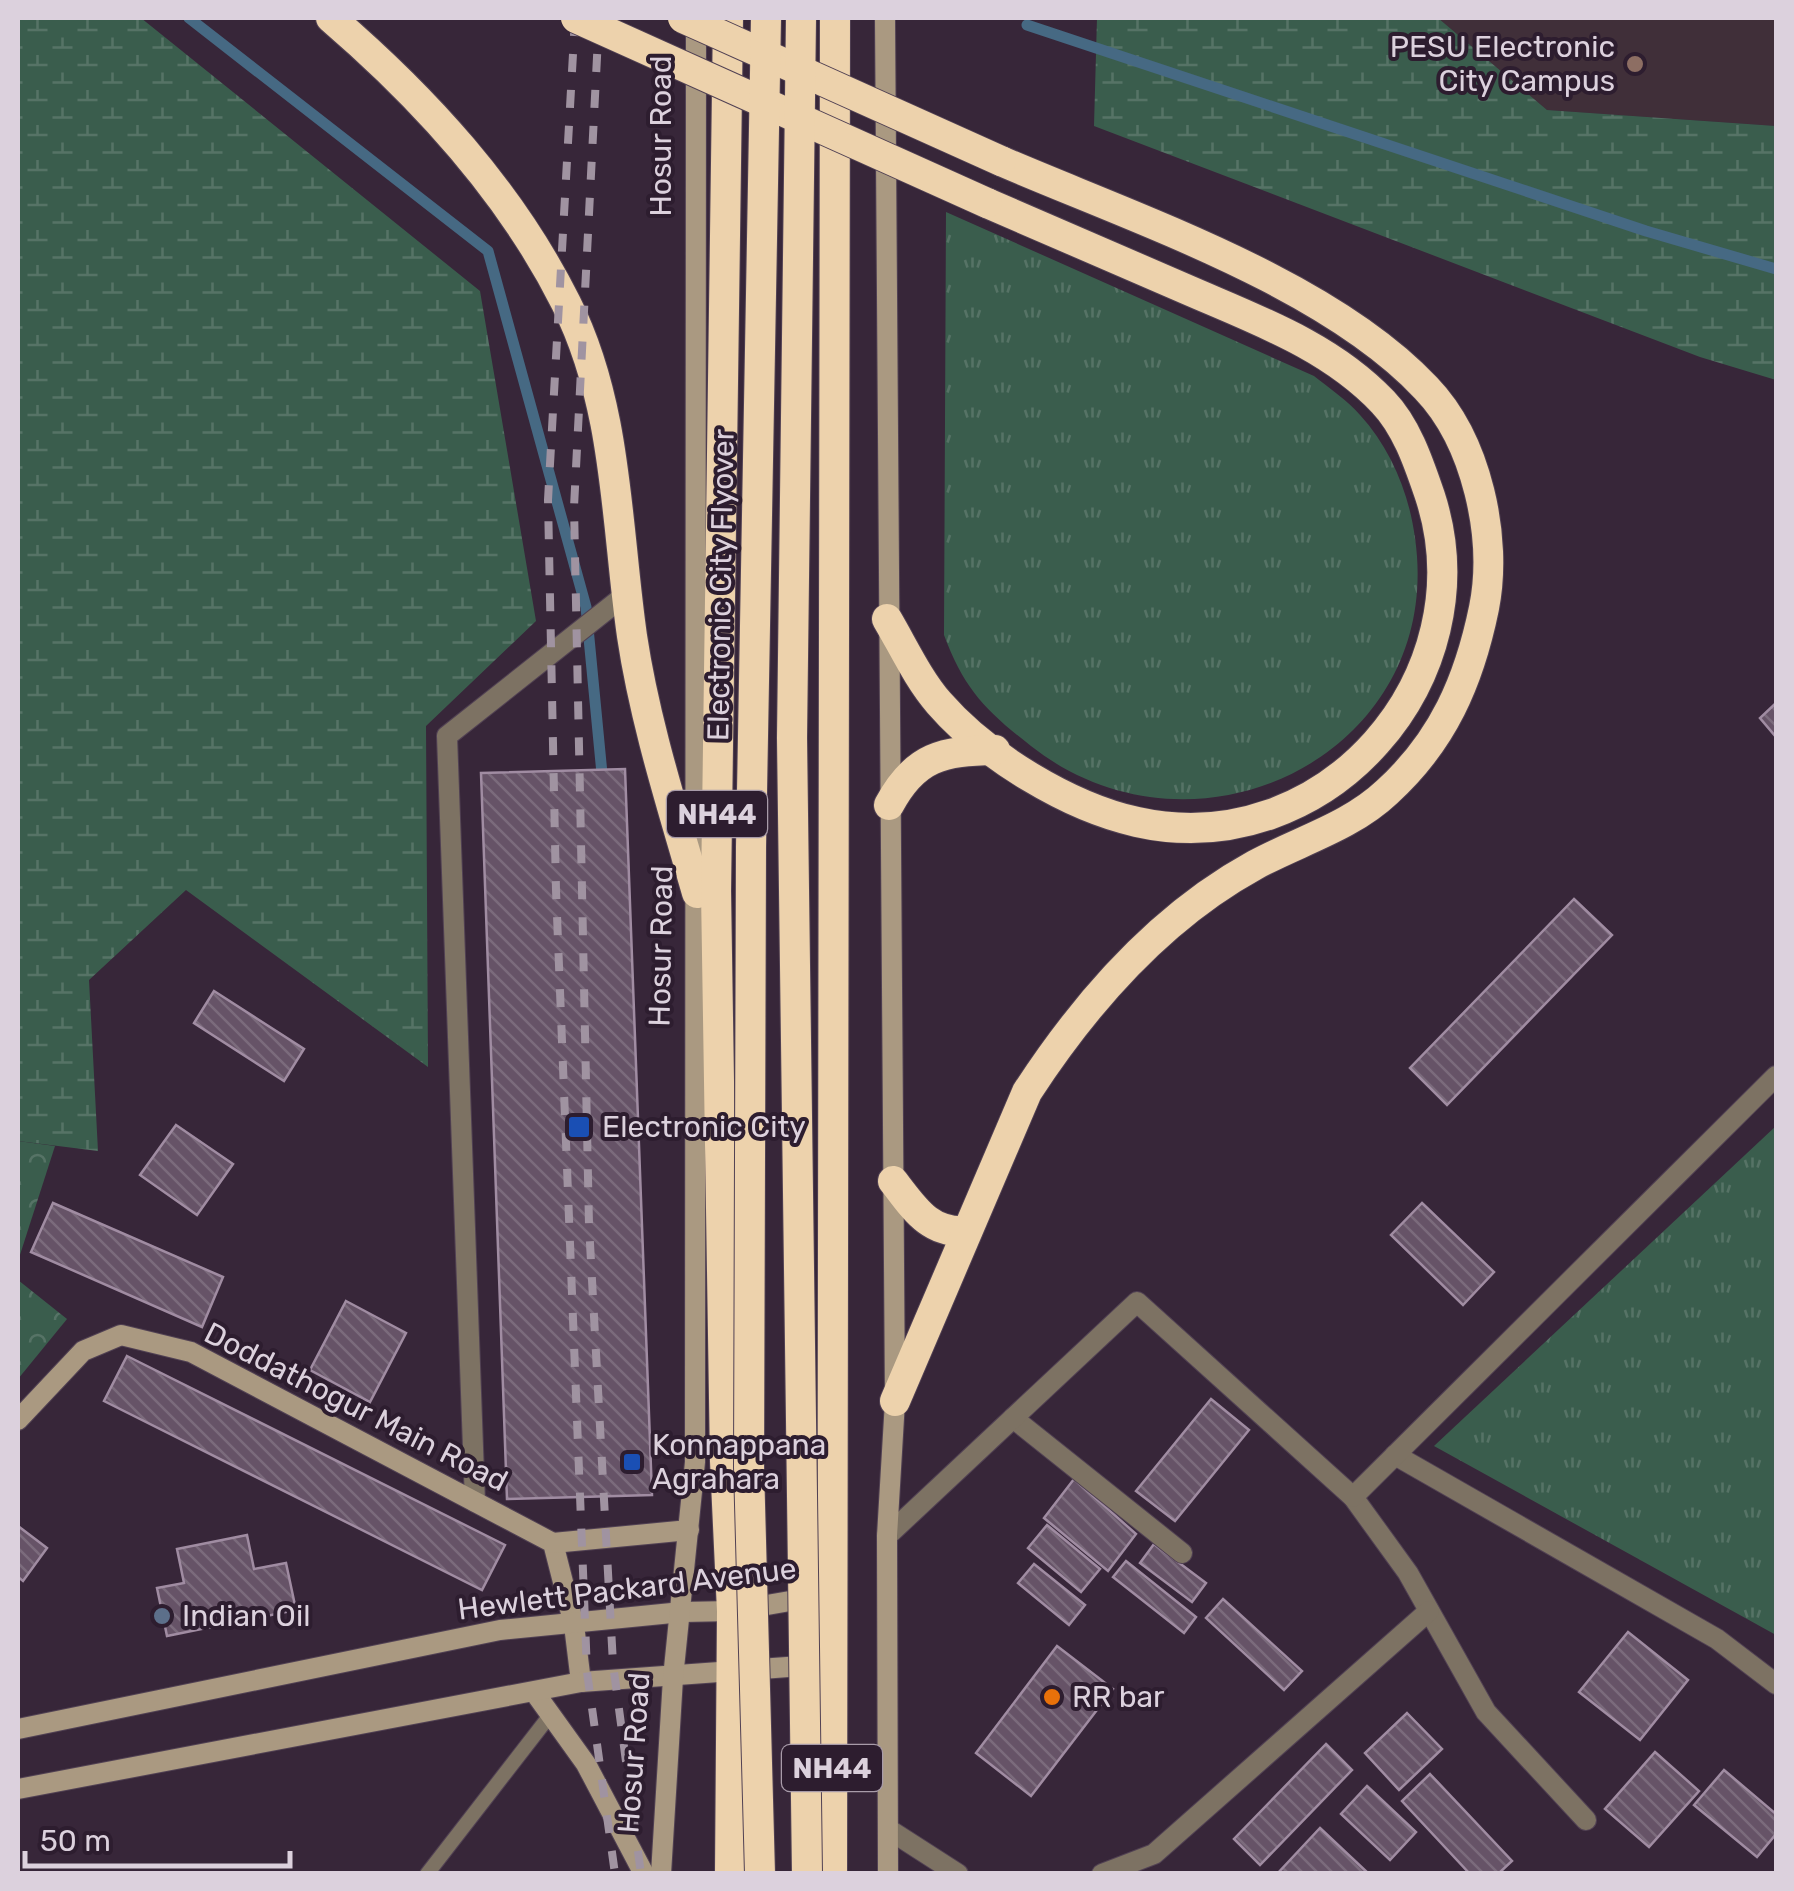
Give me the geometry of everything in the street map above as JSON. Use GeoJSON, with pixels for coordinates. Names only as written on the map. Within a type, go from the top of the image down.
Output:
{"type":"FeatureCollection","features":[{"type":"Feature","properties":{"kind":"highway"},"geometry":{"type":"LineString","coordinates":[[330,18],[403,80],[480,171],[566,304],[591,368],[606,436],[632,636],[664,779],[697,894]]}},
{"type":"Feature","properties":{"kind":"highway"},"geometry":{"type":"LineString","coordinates":[[576,18],[986,203],[1289,334],[1346,366],[1386,405],[1416,454],[1444,558],[1443,612],[1431,653],[1407,702],[1372,748],[1336,781],[1299,800],[1251,820],[1196,829],[1138,822],[1084,805],[1041,784],[939,702],[887,619]]}},
{"type":"Feature","properties":{"kind":"highway"},"geometry":{"type":"LineString","coordinates":[[683,18],[1294,292],[1351,323],[1429,390],[1461,443],[1488,537],[1486,594],[1472,658],[1462,690],[1432,742],[1384,795],[1348,820],[1254,866],[1204,897],[1124,968],[1089,1005],[1026,1092],[894,1401]]}},
{"type":"Feature","properties":{"kind":"highway","name":"Hosur Road"},"geometry":{"type":"LineString","coordinates":[[728,18],[716,890],[724,1461],[732,1611],[730,1874]]}},
{"type":"Feature","properties":{"kind":"highway","name":"Electronic City Flyover"},"geometry":{"type":"LineString","coordinates":[[760,1874],[749,1467],[751,847],[766,18]]}},
{"type":"Feature","properties":{"kind":"highway"},"geometry":{"type":"LineString","coordinates":[[801,18],[792,738],[807,1874]]}},
{"type":"Feature","properties":{"kind":"highway","name":"NH44"},"geometry":{"type":"LineString","coordinates":[[832,1874],[835,18]]}},
{"type":"Feature","properties":{"kind":"highway"},"geometry":{"type":"LineString","coordinates":[[889,805],[898,787],[924,762],[948,751],[994,750]]}},
{"type":"Feature","properties":{"kind":"highway"},"geometry":{"type":"LineString","coordinates":[[892,1181],[932,1226],[947,1233],[967,1231]]}},
{"type":"Feature","properties":{"kind":"street","name":"Hosur Road"},"geometry":{"type":"LineString","coordinates":[[662,1874],[673,1678],[695,1462],[696,18]]}},
{"type":"Feature","properties":{"kind":"street"},"geometry":{"type":"LineString","coordinates":[[885,18],[894,1401],[888,1536],[888,1874]]}},
{"type":"Feature","properties":{"kind":"street"},"geometry":{"type":"LineString","coordinates":[[475,1502],[447,736],[629,592]]}},
{"type":"Feature","properties":{"kind":"street"},"geometry":{"type":"LineString","coordinates":[[1352,1496],[1776,1076]]}},
{"type":"Feature","properties":{"kind":"street"},"geometry":{"type":"LineString","coordinates":[[888,1536],[1136,1302],[1352,1496],[1408,1572],[1486,1712],[1586,1820]]}},
{"type":"Feature","properties":{"kind":"street","name":"Doddathogur Main Road"},"geometry":{"type":"LineString","coordinates":[[18,1420],[84,1350],[121,1335],[191,1352],[553,1542]]}},
{"type":"Feature","properties":{"kind":"street"},"geometry":{"type":"LineString","coordinates":[[1013,1418],[1182,1553]]}},
{"type":"Feature","properties":{"kind":"street"},"geometry":{"type":"LineString","coordinates":[[1395,1455],[1716,1639],[1776,1684]]}},
{"type":"Feature","properties":{"kind":"street"},"geometry":{"type":"LineString","coordinates":[[580,1682],[574,1625],[553,1542],[689,1530]]}},
{"type":"Feature","properties":{"kind":"street","name":"Hewlett Packard Avenue"},"geometry":{"type":"LineString","coordinates":[[18,1730],[500,1630],[682,1612],[732,1611],[833,1594]]}},
{"type":"Feature","properties":{"kind":"street"},"geometry":{"type":"LineString","coordinates":[[1102,1874],[1154,1854],[1430,1611]]}},
{"type":"Feature","properties":{"kind":"street"},"geometry":{"type":"LineString","coordinates":[[18,1788],[580,1682],[673,1678],[832,1663]]}},
{"type":"Feature","properties":{"kind":"street"},"geometry":{"type":"LineString","coordinates":[[535,1693],[586,1764],[644,1874]]}},
{"type":"Feature","properties":{"kind":"street"},"geometry":{"type":"LineString","coordinates":[[888,1829],[958,1874]]}},
{"type":"Feature","properties":{"kind":"lane"},"geometry":{"type":"LineString","coordinates":[[426,1874],[551,1714]]}},
{"type":"Feature","properties":{"kind":"shaded area","name":"PESU Electronic City Campus"},"geometry":{"type":"Polygon","coordinates":[[[1438,18],[1776,18],[1776,126],[1547,110],[1438,18]]]}},
{"type":"Feature","properties":{"kind":"green space"},"geometry":{"type":"Polygon","coordinates":[[[18,18],[141,18],[480,291],[536,621],[426,726],[428,1067],[186,890],[89,980],[98,1151],[18,1141],[18,18]]]}},
{"type":"Feature","properties":{"kind":"green space"},"geometry":{"type":"Polygon","coordinates":[[[1097,18],[1438,18],[1547,110],[1776,126],[1776,380],[1700,357],[1094,126],[1097,18]]]}},
{"type":"Feature","properties":{"kind":"green space"},"geometry":{"type":"Polygon","coordinates":[[[946,212],[1314,376],[1344,399],[1371,428],[1397,472],[1412,521],[1414,614],[1391,679],[1351,733],[1296,771],[1233,794],[1165,799],[1096,783],[1031,746],[989,710],[968,685],[944,635],[946,212]]]}},
{"type":"Feature","properties":{"kind":"green space"},"geometry":{"type":"Polygon","coordinates":[[[1776,1126],[1776,1635],[1434,1446],[1776,1126]]]}},
{"type":"Feature","properties":{"kind":"green space"},"geometry":{"type":"Polygon","coordinates":[[[18,1141],[55,1146],[18,1261],[18,1141]]]}},
{"type":"Feature","properties":{"kind":"green space"},"geometry":{"type":"Polygon","coordinates":[[[18,1280],[67,1319],[18,1379],[18,1280]]]}},
{"type":"Feature","properties":{"kind":"building"},"geometry":{"type":"Polygon","coordinates":[[[1776,703],[1776,737],[1760,718],[1776,703]]]}},
{"type":"Feature","properties":{"kind":"building"},"geometry":{"type":"Polygon","coordinates":[[[625,769],[652,1495],[507,1499],[481,773],[625,769]]]}},
{"type":"Feature","properties":{"kind":"building"},"geometry":{"type":"Polygon","coordinates":[[[1574,899],[1612,935],[1447,1105],[1410,1068],[1574,899]]]}},
{"type":"Feature","properties":{"kind":"building"},"geometry":{"type":"Polygon","coordinates":[[[214,991],[304,1049],[284,1081],[194,1023],[214,991]]]}},
{"type":"Feature","properties":{"kind":"building"},"geometry":{"type":"Polygon","coordinates":[[[176,1125],[233,1164],[197,1215],[140,1175],[176,1125]]]}},
{"type":"Feature","properties":{"kind":"building"},"geometry":{"type":"Polygon","coordinates":[[[53,1203],[223,1277],[202,1327],[31,1252],[53,1203]]]}},
{"type":"Feature","properties":{"kind":"building"},"geometry":{"type":"Polygon","coordinates":[[[1422,1203],[1494,1272],[1463,1305],[1391,1235],[1422,1203]]]}},
{"type":"Feature","properties":{"kind":"building"},"geometry":{"type":"Polygon","coordinates":[[[346,1301],[406,1333],[370,1402],[310,1370],[346,1301]]]}},
{"type":"Feature","properties":{"kind":"building"},"geometry":{"type":"Polygon","coordinates":[[[127,1356],[505,1545],[482,1590],[104,1401],[127,1356]]]}},
{"type":"Feature","properties":{"kind":"building"},"geometry":{"type":"Polygon","coordinates":[[[1211,1399],[1249,1430],[1175,1521],[1136,1491],[1211,1399]]]}},
{"type":"Feature","properties":{"kind":"building"},"geometry":{"type":"Polygon","coordinates":[[[1074,1479],[1136,1534],[1108,1571],[1044,1518],[1074,1479]]]}},
{"type":"Feature","properties":{"kind":"building"},"geometry":{"type":"Polygon","coordinates":[[[1047,1525],[1100,1569],[1081,1592],[1028,1548],[1047,1525]]]}},
{"type":"Feature","properties":{"kind":"building"},"geometry":{"type":"Polygon","coordinates":[[[18,1526],[47,1548],[23,1581],[18,1577],[18,1526]]]}},
{"type":"Feature","properties":{"kind":"building"},"geometry":{"type":"Polygon","coordinates":[[[247,1535],[254,1569],[286,1563],[296,1610],[167,1636],[157,1588],[184,1583],[177,1549],[247,1535]]]}},
{"type":"Feature","properties":{"kind":"building"},"geometry":{"type":"Polygon","coordinates":[[[1154,1544],[1206,1583],[1192,1602],[1140,1563],[1154,1544]]]}},
{"type":"Feature","properties":{"kind":"building"},"geometry":{"type":"Polygon","coordinates":[[[1126,1561],[1196,1617],[1184,1633],[1113,1577],[1126,1561]]]}},
{"type":"Feature","properties":{"kind":"building"},"geometry":{"type":"Polygon","coordinates":[[[1034,1564],[1085,1605],[1069,1625],[1018,1583],[1034,1564]]]}},
{"type":"Feature","properties":{"kind":"building"},"geometry":{"type":"Polygon","coordinates":[[[1223,1599],[1302,1671],[1284,1690],[1206,1618],[1223,1599]]]}},
{"type":"Feature","properties":{"kind":"building"},"geometry":{"type":"Polygon","coordinates":[[[1628,1632],[1688,1680],[1640,1740],[1579,1692],[1628,1632]]]}},
{"type":"Feature","properties":{"kind":"building"},"geometry":{"type":"Polygon","coordinates":[[[1057,1646],[1113,1689],[1031,1796],[976,1753],[1057,1646]]]}},
{"type":"Feature","properties":{"kind":"building"},"geometry":{"type":"Polygon","coordinates":[[[1407,1713],[1442,1749],[1399,1790],[1365,1753],[1407,1713]]]}},
{"type":"Feature","properties":{"kind":"building"},"geometry":{"type":"Polygon","coordinates":[[[1326,1744],[1352,1770],[1260,1865],[1234,1839],[1326,1744]]]}},
{"type":"Feature","properties":{"kind":"building"},"geometry":{"type":"Polygon","coordinates":[[[1655,1752],[1699,1791],[1649,1847],[1605,1809],[1655,1752]]]}},
{"type":"Feature","properties":{"kind":"building"},"geometry":{"type":"Polygon","coordinates":[[[1724,1770],[1776,1814],[1776,1834],[1757,1857],[1694,1805],[1724,1770]]]}},
{"type":"Feature","properties":{"kind":"building"},"geometry":{"type":"Polygon","coordinates":[[[1430,1774],[1512,1861],[1498,1874],[1470,1874],[1402,1801],[1430,1774]]]}},
{"type":"Feature","properties":{"kind":"building"},"geometry":{"type":"Polygon","coordinates":[[[1367,1786],[1416,1832],[1390,1860],[1341,1814],[1367,1786]]]}},
{"type":"Feature","properties":{"kind":"building"},"geometry":{"type":"Polygon","coordinates":[[[1320,1828],[1369,1874],[1277,1874],[1320,1828]]]}},
{"type":"Feature","properties":{"kind":"waterway"},"geometry":{"type":"LineString","coordinates":[[189,18],[488,251],[586,607],[603,784]]}},
{"type":"Feature","properties":{"kind":"waterway"},"geometry":{"type":"LineString","coordinates":[[1027,25],[1646,231],[1776,269]]}},
{"type":"Feature","properties":{"kind":"railway"},"geometry":{"type":"LineString","coordinates":[[575,18],[548,500],[556,890],[587,1672],[615,1874]]}},
{"type":"Feature","properties":{"kind":"railway"},"geometry":{"type":"LineString","coordinates":[[599,18],[574,507],[589,1225],[613,1664],[641,1874]]}},
{"type":"Feature","properties":{"kind":"place","name":"PESU Electronic City Campus"},"geometry":{"type":"Point","coordinates":[1635,64]}},
{"type":"Feature","properties":{"kind":"place","name":"Electronic City"},"geometry":{"type":"Point","coordinates":[579,1127]}},
{"type":"Feature","properties":{"kind":"place","name":"Konnappana Agrahara"},"geometry":{"type":"Point","coordinates":[632,1462]}},
{"type":"Feature","properties":{"kind":"place","name":"Indian Oil"},"geometry":{"type":"Point","coordinates":[162,1616]}},
{"type":"Feature","properties":{"kind":"place","name":"RR bar"},"geometry":{"type":"Point","coordinates":[1052,1697]}}]}
